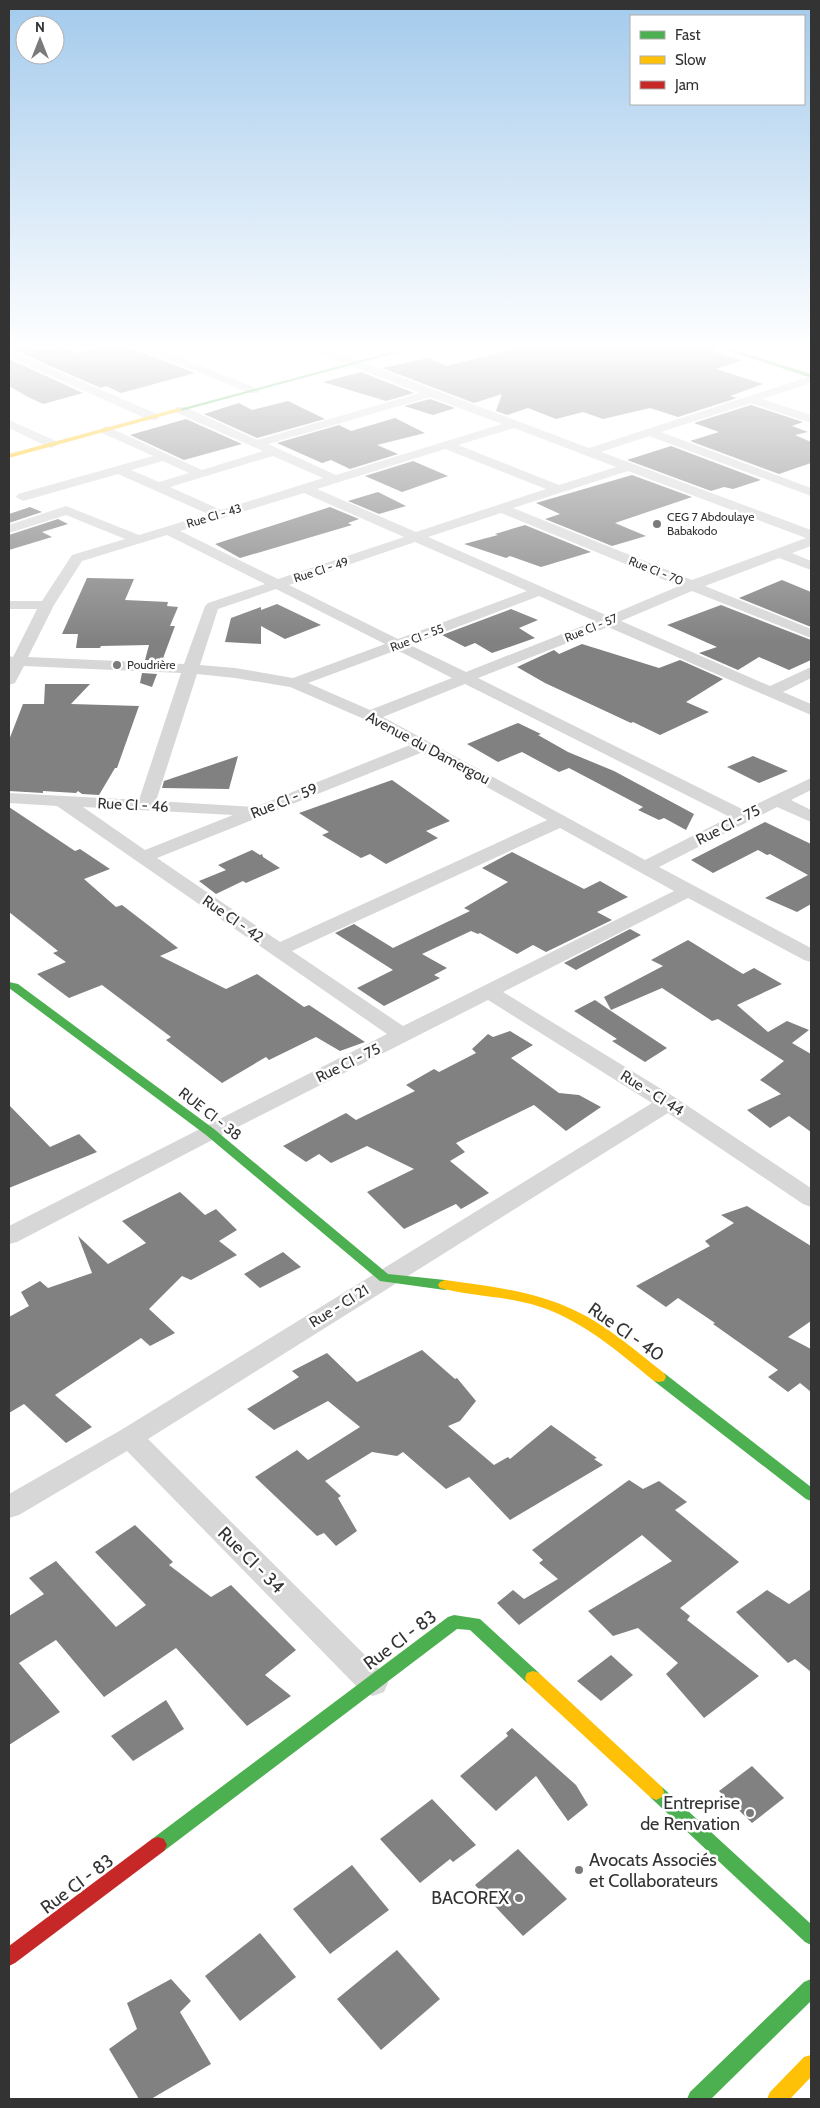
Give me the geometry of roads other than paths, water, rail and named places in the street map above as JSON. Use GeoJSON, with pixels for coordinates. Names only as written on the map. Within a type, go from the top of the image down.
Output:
{"type":"FeatureCollection","features":[{"type":"Feature","properties":{"kind":"street"},"geometry":{"type":"LineString","coordinates":[[9,456],[43,446]]}},
{"type":"Feature","properties":{"kind":"street"},"geometry":{"type":"LineString","coordinates":[[141,446],[201,474]]}},
{"type":"Feature","properties":{"kind":"street"},"geometry":{"type":"LineString","coordinates":[[261,446],[335,479]]}},
{"type":"Feature","properties":{"kind":"street","name":"Rue CI - 43"},"geometry":{"type":"LineString","coordinates":[[9,680],[14,662],[77,558],[442,446]]}},
{"type":"Feature","properties":{"kind":"street"},"geometry":{"type":"LineString","coordinates":[[449,446],[560,490]]}},
{"type":"Feature","properties":{"kind":"street"},"geometry":{"type":"LineString","coordinates":[[574,446],[811,535]]}},
{"type":"Feature","properties":{"kind":"street"},"geometry":{"type":"LineString","coordinates":[[589,452],[606,446]]}},
{"type":"Feature","properties":{"kind":"street"},"geometry":{"type":"LineString","coordinates":[[687,446],[811,492]]}},
{"type":"Feature","properties":{"kind":"street"},"geometry":{"type":"LineString","coordinates":[[158,486],[273,452]]}},
{"type":"Feature","properties":{"kind":"street"},"geometry":{"type":"LineString","coordinates":[[23,497],[164,457]]}},
{"type":"Feature","properties":{"kind":"street","name":"Rue CI - 49"},"geometry":{"type":"LineString","coordinates":[[146,806],[210,610],[213,606],[628,467]]}},
{"type":"Feature","properties":{"kind":"street"},"geometry":{"type":"LineString","coordinates":[[120,470],[220,514]]}},
{"type":"Feature","properties":{"kind":"street"},"geometry":{"type":"LineString","coordinates":[[790,484],[811,476]]}},
{"type":"Feature","properties":{"kind":"street"},"geometry":{"type":"LineString","coordinates":[[304,488],[811,710]]}},
{"type":"Feature","properties":{"kind":"street"},"geometry":{"type":"LineString","coordinates":[[9,490],[23,497],[71,511],[137,540]]}},
{"type":"Feature","properties":{"kind":"street","name":"Rue CI - 70"},"geometry":{"type":"LineString","coordinates":[[501,508],[811,634]]}},
{"type":"Feature","properties":{"kind":"street"},"geometry":{"type":"LineString","coordinates":[[9,529],[71,511]]}},
{"type":"Feature","properties":{"kind":"street"},"geometry":{"type":"LineString","coordinates":[[168,530],[744,817]]}},
{"type":"Feature","properties":{"kind":"street","name":"Rue CI - 57"},"geometry":{"type":"LineString","coordinates":[[370,716],[693,586],[811,541]]}},
{"type":"Feature","properties":{"kind":"street"},"geometry":{"type":"LineString","coordinates":[[780,553],[811,566]]}},
{"type":"Feature","properties":{"kind":"street","name":"Rue CI - 55"},"geometry":{"type":"LineString","coordinates":[[294,683],[540,591]]}},
{"type":"Feature","properties":{"kind":"street"},"geometry":{"type":"LineString","coordinates":[[9,604],[47,605]]}},
{"type":"Feature","properties":{"kind":"street","name":"Avenue du Damergou"},"geometry":{"type":"LineString","coordinates":[[14,662],[192,668],[294,683],[370,716],[425,745],[688,891],[811,956]]}},
{"type":"Feature","properties":{"kind":"street"},"geometry":{"type":"LineString","coordinates":[[770,692],[811,672]]}},
{"type":"Feature","properties":{"kind":"street","name":"Rue CI - 59"},"geometry":{"type":"LineString","coordinates":[[144,857],[425,745]]}},
{"type":"Feature","properties":{"kind":"street","name":"Rue CI - 75"},"geometry":{"type":"LineString","coordinates":[[645,867],[811,784]]}},
{"type":"Feature","properties":{"kind":"street","name":"Rue CI - 46"},"geometry":{"type":"LineString","coordinates":[[9,798],[258,812]]}},
{"type":"Feature","properties":{"kind":"street"},"geometry":{"type":"LineString","coordinates":[[777,800],[811,817]]}},
{"type":"Feature","properties":{"kind":"street","name":"Rue CI - 42"},"geometry":{"type":"LineString","coordinates":[[62,801],[403,1036]]}},
{"type":"Feature","properties":{"kind":"street"},"geometry":{"type":"LineString","coordinates":[[278,950],[560,820]]}},
{"type":"Feature","properties":{"kind":"street","name":"Rue CI - 75"},"geometry":{"type":"LineString","coordinates":[[9,1236],[210,1132],[688,891]]}},
{"type":"Feature","properties":{"kind":"street","name":"RUE CI - 38"},"geometry":{"type":"LineString","coordinates":[[9,984],[210,1132],[384,1278]]}},
{"type":"Feature","properties":{"kind":"street","name":"Rue - CI 44"},"geometry":{"type":"LineString","coordinates":[[489,992],[668,1103],[811,1199]]}},
{"type":"Feature","properties":{"kind":"street","name":"Rue - CI 21"},"geometry":{"type":"LineString","coordinates":[[9,1507],[130,1437],[668,1103]]}},
{"type":"Feature","properties":{"kind":"street","name":"Rue CI - 40"},"geometry":{"type":"LineString","coordinates":[[384,1278],[507,1293],[558,1308],[599,1330],[811,1495]]}},
{"type":"Feature","properties":{"kind":"street","name":"Rue CI - 34"},"geometry":{"type":"LineString","coordinates":[[130,1437],[373,1683]]}},
{"type":"Feature","properties":{"kind":"street","name":"Rue CI - 83"},"geometry":{"type":"LineString","coordinates":[[9,1957],[454,1622],[474,1624],[811,1936]]}},
{"type":"Feature","properties":{"kind":"street"},"geometry":{"type":"LineString","coordinates":[[697,2099],[811,1988]]}},
{"type":"Feature","properties":{"kind":"street"},"geometry":{"type":"LineString","coordinates":[[777,2099],[811,2064]]}},
{"type":"Feature","properties":{"kind":"place","name":"CEG 7 Abdoulaye Babakodo"},"geometry":{"type":"Point","coordinates":[657,524]}},
{"type":"Feature","properties":{"kind":"place","name":"Poudrière"},"geometry":{"type":"Point","coordinates":[117,665]}},
{"type":"Feature","properties":{"kind":"place","name":"Entreprise de Renvation"},"geometry":{"type":"Point","coordinates":[750,1813]}},
{"type":"Feature","properties":{"kind":"place","name":"Avocats Associés et Collaborateurs"},"geometry":{"type":"Point","coordinates":[579,1870]}},
{"type":"Feature","properties":{"kind":"place","name":"BACOREX"},"geometry":{"type":"Point","coordinates":[519,1898]}}]}
